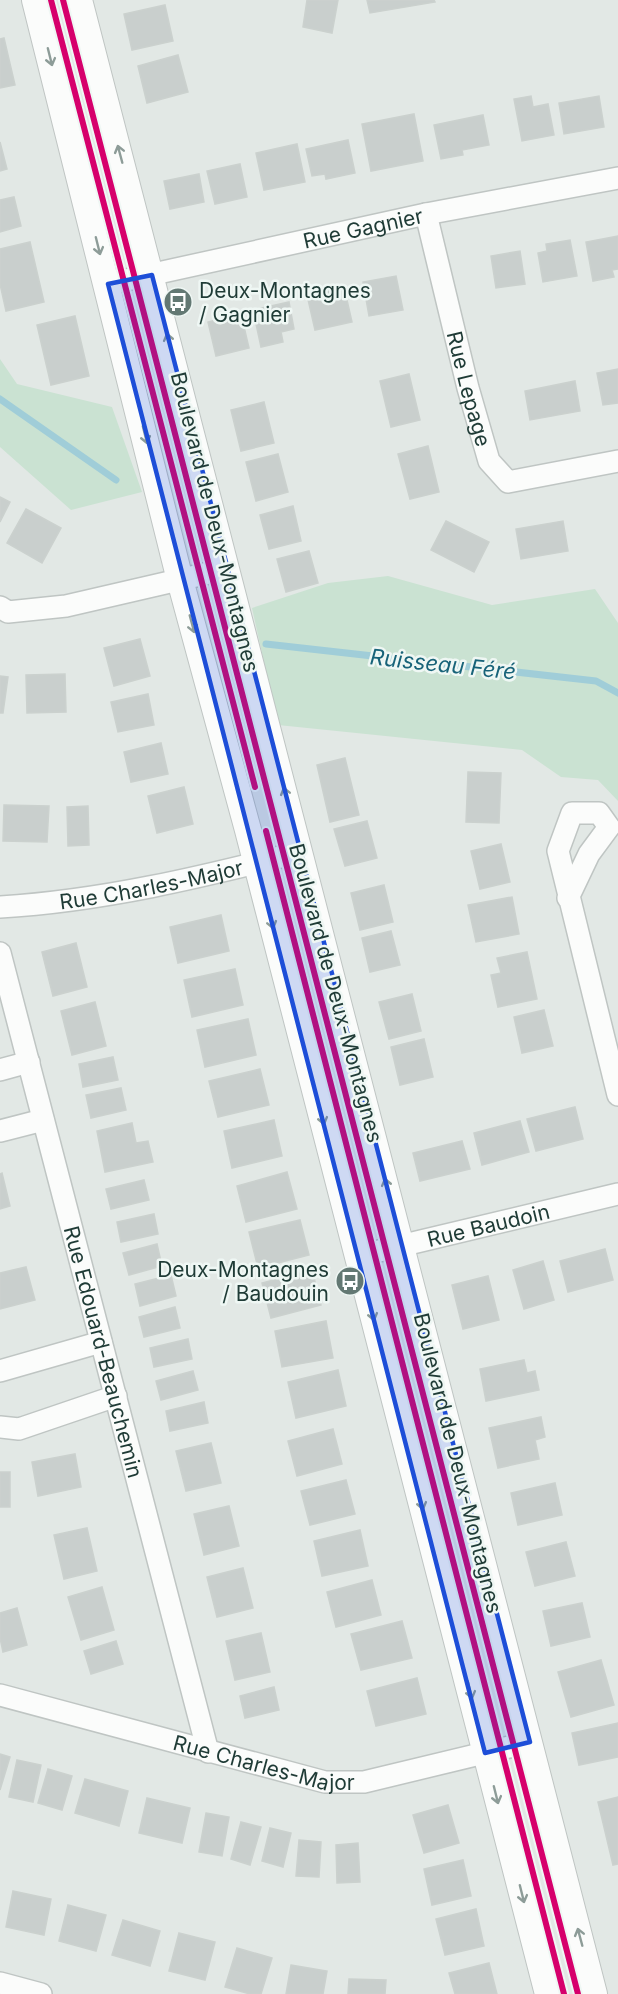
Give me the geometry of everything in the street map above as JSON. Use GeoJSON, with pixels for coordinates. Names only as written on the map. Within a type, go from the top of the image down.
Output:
{"type":"FeatureCollection","features":[{"type":"Feature","properties":{"kind":"street","name":"Boulevard de Deux-Montagnes"},"geometry":{"type":"LineString","coordinates":[[35,0],[108,284],[180,580],[256,864],[548,1994]]}},
{"type":"Feature","properties":{"kind":"street","name":"Boulevard de Deux-Montagnes"},"geometry":{"type":"LineString","coordinates":[[79,0],[152,275],[594,1994]]}},
{"type":"Feature","properties":{"kind":"street","name":"Rue Gagnier"},"geometry":{"type":"LineString","coordinates":[[108,284],[426,213],[618,178]]}},
{"type":"Feature","properties":{"kind":"street","name":"Rue Lepage"},"geometry":{"type":"LineString","coordinates":[[426,213],[468,388],[489,461],[508,482],[618,461]]}},
{"type":"Feature","properties":{"kind":"street"},"geometry":{"type":"LineString","coordinates":[[0,607],[8,612],[66,606],[226,569]]}},
{"type":"Feature","properties":{"kind":"street","name":"Rue Charles-Major"},"geometry":{"type":"LineString","coordinates":[[0,907],[39,905],[189,880],[300,852]]}},
{"type":"Feature","properties":{"kind":"street"},"geometry":{"type":"LineString","coordinates":[[568,898],[618,1095]]}},
{"type":"Feature","properties":{"kind":"street","name":"Rue Edouard-Beauchemin"},"geometry":{"type":"LineString","coordinates":[[0,953],[208,1752]]}},
{"type":"Feature","properties":{"kind":"street"},"geometry":{"type":"LineString","coordinates":[[0,1070],[29,1062]]}},
{"type":"Feature","properties":{"kind":"street"},"geometry":{"type":"LineString","coordinates":[[0,1131],[44,1120]]}},
{"type":"Feature","properties":{"kind":"street","name":"Rue Baudoin"},"geometry":{"type":"LineString","coordinates":[[358,1256],[618,1194]]}},
{"type":"Feature","properties":{"kind":"street"},"geometry":{"type":"LineString","coordinates":[[0,1371],[101,1342]]}},
{"type":"Feature","properties":{"kind":"street"},"geometry":{"type":"LineString","coordinates":[[0,1427],[19,1429],[116,1396]]}},
{"type":"Feature","properties":{"kind":"street","name":"Rue Charles-Major"},"geometry":{"type":"LineString","coordinates":[[0,1695],[325,1782],[364,1782],[530,1742]]}},
{"type":"Feature","properties":{"kind":"street"},"geometry":{"type":"LineString","coordinates":[[0,1983],[41,1994]]}},
{"type":"Feature","properties":{"kind":"highlighted area"},"geometry":{"type":"Polygon","coordinates":[[[152,275],[530,1742],[485,1753],[108,284],[152,275]]]}},
{"type":"Feature","properties":{"kind":"green space"},"geometry":{"type":"Polygon","coordinates":[[[0,359],[17,384],[112,407],[142,492],[71,510],[0,447],[0,359]]]}},
{"type":"Feature","properties":{"kind":"green space"},"geometry":{"type":"Polygon","coordinates":[[[388,576],[492,605],[595,589],[618,623],[618,801],[598,780],[561,777],[522,750],[278,725],[252,608],[328,583],[388,576]]]}},
{"type":"Feature","properties":{"kind":"building"},"geometry":{"type":"Polygon","coordinates":[[[307,0],[338,0],[332,33],[303,27],[307,0]]]}},
{"type":"Feature","properties":{"kind":"building"},"geometry":{"type":"Polygon","coordinates":[[[367,0],[434,0],[435,2],[370,13],[367,0]]]}},
{"type":"Feature","properties":{"kind":"building"},"geometry":{"type":"Polygon","coordinates":[[[165,5],[173,41],[132,50],[124,14],[165,5]]]}},
{"type":"Feature","properties":{"kind":"building"},"geometry":{"type":"Polygon","coordinates":[[[4,38],[15,85],[0,88],[0,39],[4,38]]]}},
{"type":"Feature","properties":{"kind":"building"},"geometry":{"type":"Polygon","coordinates":[[[178,55],[188,92],[147,103],[138,66],[178,55]]]}},
{"type":"Feature","properties":{"kind":"building"},"geometry":{"type":"Polygon","coordinates":[[[531,96],[533,107],[548,104],[554,135],[522,141],[514,99],[531,96]]]}},
{"type":"Feature","properties":{"kind":"building"},"geometry":{"type":"Polygon","coordinates":[[[599,96],[604,127],[564,134],[559,103],[599,96]]]}},
{"type":"Feature","properties":{"kind":"building"},"geometry":{"type":"Polygon","coordinates":[[[414,114],[423,161],[371,171],[362,124],[414,114]]]}},
{"type":"Feature","properties":{"kind":"building"},"geometry":{"type":"Polygon","coordinates":[[[483,115],[489,145],[462,150],[463,155],[441,159],[434,125],[483,115]]]}},
{"type":"Feature","properties":{"kind":"building"},"geometry":{"type":"Polygon","coordinates":[[[348,140],[355,173],[326,179],[325,174],[312,176],[306,149],[348,140]]]}},
{"type":"Feature","properties":{"kind":"building"},"geometry":{"type":"Polygon","coordinates":[[[0,142],[7,169],[0,171],[0,142]]]}},
{"type":"Feature","properties":{"kind":"building"},"geometry":{"type":"Polygon","coordinates":[[[297,144],[305,182],[264,190],[256,153],[297,144]]]}},
{"type":"Feature","properties":{"kind":"building"},"geometry":{"type":"Polygon","coordinates":[[[240,164],[247,197],[215,204],[207,171],[240,164]]]}},
{"type":"Feature","properties":{"kind":"building"},"geometry":{"type":"Polygon","coordinates":[[[199,174],[204,202],[170,209],[164,181],[199,174]]]}},
{"type":"Feature","properties":{"kind":"building"},"geometry":{"type":"Polygon","coordinates":[[[14,197],[21,226],[0,232],[0,200],[14,197]]]}},
{"type":"Feature","properties":{"kind":"building"},"geometry":{"type":"Polygon","coordinates":[[[618,236],[618,269],[612,270],[614,277],[593,281],[586,242],[618,236]]]}},
{"type":"Feature","properties":{"kind":"building"},"geometry":{"type":"Polygon","coordinates":[[[570,240],[577,276],[543,282],[538,253],[547,251],[546,244],[570,240]]]}},
{"type":"Feature","properties":{"kind":"building"},"geometry":{"type":"Polygon","coordinates":[[[30,242],[44,302],[6,311],[0,284],[0,249],[30,242]]]}},
{"type":"Feature","properties":{"kind":"building"},"geometry":{"type":"Polygon","coordinates":[[[520,251],[525,284],[496,288],[491,256],[520,251]]]}},
{"type":"Feature","properties":{"kind":"building"},"geometry":{"type":"Polygon","coordinates":[[[396,276],[403,310],[369,316],[363,282],[396,276]]]}},
{"type":"Feature","properties":{"kind":"building"},"geometry":{"type":"Polygon","coordinates":[[[344,287],[352,322],[315,330],[307,295],[344,287]]]}},
{"type":"Feature","properties":{"kind":"building"},"geometry":{"type":"Polygon","coordinates":[[[289,302],[294,329],[281,332],[283,342],[261,347],[253,310],[289,302]]]}},
{"type":"Feature","properties":{"kind":"building"},"geometry":{"type":"Polygon","coordinates":[[[241,314],[249,348],[216,356],[208,322],[241,314]]]}},
{"type":"Feature","properties":{"kind":"building"},"geometry":{"type":"Polygon","coordinates":[[[75,316],[89,376],[51,385],[37,325],[75,316]]]}},
{"type":"Feature","properties":{"kind":"building"},"geometry":{"type":"Polygon","coordinates":[[[618,369],[618,403],[603,405],[597,373],[618,369]]]}},
{"type":"Feature","properties":{"kind":"building"},"geometry":{"type":"Polygon","coordinates":[[[409,374],[420,420],[391,427],[380,381],[409,374]]]}},
{"type":"Feature","properties":{"kind":"building"},"geometry":{"type":"Polygon","coordinates":[[[575,381],[580,411],[530,420],[525,391],[575,381]]]}},
{"type":"Feature","properties":{"kind":"building"},"geometry":{"type":"Polygon","coordinates":[[[264,402],[274,443],[241,451],[231,410],[264,402]]]}},
{"type":"Feature","properties":{"kind":"building"},"geometry":{"type":"Polygon","coordinates":[[[428,446],[439,492],[410,499],[398,454],[428,446]]]}},
{"type":"Feature","properties":{"kind":"building"},"geometry":{"type":"Polygon","coordinates":[[[278,454],[288,492],[256,501],[246,462],[278,454]]]}},
{"type":"Feature","properties":{"kind":"building"},"geometry":{"type":"Polygon","coordinates":[[[0,497],[10,502],[0,522],[0,497]]]}},
{"type":"Feature","properties":{"kind":"building"},"geometry":{"type":"Polygon","coordinates":[[[293,506],[301,541],[269,549],[260,515],[293,506]]]}},
{"type":"Feature","properties":{"kind":"building"},"geometry":{"type":"Polygon","coordinates":[[[26,509],[61,528],[42,563],[7,543],[26,509]]]}},
{"type":"Feature","properties":{"kind":"building"},"geometry":{"type":"Polygon","coordinates":[[[446,521],[489,542],[474,572],[431,550],[446,521]]]}},
{"type":"Feature","properties":{"kind":"building"},"geometry":{"type":"Polygon","coordinates":[[[563,521],[568,551],[521,559],[516,529],[563,521]]]}},
{"type":"Feature","properties":{"kind":"building"},"geometry":{"type":"Polygon","coordinates":[[[309,551],[318,583],[286,592],[277,559],[309,551]]]}},
{"type":"Feature","properties":{"kind":"building"},"geometry":{"type":"Polygon","coordinates":[[[140,639],[150,676],[114,686],[104,648],[140,639]]]}},
{"type":"Feature","properties":{"kind":"building"},"geometry":{"type":"Polygon","coordinates":[[[65,674],[66,712],[27,713],[26,675],[65,674]]]}},
{"type":"Feature","properties":{"kind":"building"},"geometry":{"type":"Polygon","coordinates":[[[0,676],[8,677],[3,713],[0,713],[0,676]]]}},
{"type":"Feature","properties":{"kind":"building"},"geometry":{"type":"Polygon","coordinates":[[[148,694],[154,725],[118,732],[111,702],[148,694]]]}},
{"type":"Feature","properties":{"kind":"building"},"geometry":{"type":"Polygon","coordinates":[[[161,743],[168,774],[131,782],[124,752],[161,743]]]}},
{"type":"Feature","properties":{"kind":"building"},"geometry":{"type":"Polygon","coordinates":[[[345,758],[359,815],[330,822],[317,765],[345,758]]]}},
{"type":"Feature","properties":{"kind":"building"},"geometry":{"type":"Polygon","coordinates":[[[468,772],[501,773],[499,823],[466,822],[468,772]]]}},
{"type":"Feature","properties":{"kind":"building"},"geometry":{"type":"Polygon","coordinates":[[[184,787],[193,824],[157,833],[148,796],[184,787]]]}},
{"type":"Feature","properties":{"kind":"building"},"geometry":{"type":"Polygon","coordinates":[[[4,805],[49,806],[47,842],[3,841],[4,805]]]}},
{"type":"Feature","properties":{"kind":"building"},"geometry":{"type":"Polygon","coordinates":[[[88,806],[89,845],[68,846],[67,807],[88,806]]]}},
{"type":"Feature","properties":{"kind":"building"},"geometry":{"type":"Polygon","coordinates":[[[367,821],[377,858],[345,866],[334,829],[367,821]]]}},
{"type":"Feature","properties":{"kind":"building"},"geometry":{"type":"Polygon","coordinates":[[[501,844],[510,882],[480,889],[471,851],[501,844]]]}},
{"type":"Feature","properties":{"kind":"building"},"geometry":{"type":"Polygon","coordinates":[[[384,885],[393,922],[360,930],[351,893],[384,885]]]}},
{"type":"Feature","properties":{"kind":"building"},"geometry":{"type":"Polygon","coordinates":[[[512,897],[519,934],[476,942],[468,905],[512,897]]]}},
{"type":"Feature","properties":{"kind":"building"},"geometry":{"type":"Polygon","coordinates":[[[221,915],[229,951],[178,963],[170,927],[221,915]]]}},
{"type":"Feature","properties":{"kind":"building"},"geometry":{"type":"Polygon","coordinates":[[[391,931],[400,965],[370,972],[362,938],[391,931]]]}},
{"type":"Feature","properties":{"kind":"building"},"geometry":{"type":"Polygon","coordinates":[[[76,943],[87,987],[53,996],[42,952],[76,943]]]}},
{"type":"Feature","properties":{"kind":"building"},"geometry":{"type":"Polygon","coordinates":[[[527,952],[537,999],[498,1007],[491,975],[501,973],[497,958],[527,952]]]}},
{"type":"Feature","properties":{"kind":"building"},"geometry":{"type":"Polygon","coordinates":[[[235,969],[243,1005],[192,1017],[184,980],[235,969]]]}},
{"type":"Feature","properties":{"kind":"building"},"geometry":{"type":"Polygon","coordinates":[[[412,994],[421,1031],[389,1039],[379,1002],[412,994]]]}},
{"type":"Feature","properties":{"kind":"building"},"geometry":{"type":"Polygon","coordinates":[[[95,1002],[106,1046],[72,1055],[61,1011],[95,1002]]]}},
{"type":"Feature","properties":{"kind":"building"},"geometry":{"type":"Polygon","coordinates":[[[544,1010],[553,1046],[522,1053],[514,1017],[544,1010]]]}},
{"type":"Feature","properties":{"kind":"building"},"geometry":{"type":"Polygon","coordinates":[[[248,1019],[256,1055],[205,1067],[197,1030],[248,1019]]]}},
{"type":"Feature","properties":{"kind":"building"},"geometry":{"type":"Polygon","coordinates":[[[424,1039],[433,1077],[400,1085],[391,1047],[424,1039]]]}},
{"type":"Feature","properties":{"kind":"building"},"geometry":{"type":"Polygon","coordinates":[[[113,1057],[118,1080],[83,1087],[79,1064],[113,1057]]]}},
{"type":"Feature","properties":{"kind":"building"},"geometry":{"type":"Polygon","coordinates":[[[260,1069],[269,1105],[218,1117],[209,1081],[260,1069]]]}},
{"type":"Feature","properties":{"kind":"building"},"geometry":{"type":"Polygon","coordinates":[[[121,1088],[126,1110],[91,1118],[86,1095],[121,1088]]]}},
{"type":"Feature","properties":{"kind":"building"},"geometry":{"type":"Polygon","coordinates":[[[575,1107],[583,1139],[536,1151],[527,1119],[575,1107]]]}},
{"type":"Feature","properties":{"kind":"building"},"geometry":{"type":"Polygon","coordinates":[[[274,1120],[282,1156],[232,1168],[224,1131],[274,1120]]]}},
{"type":"Feature","properties":{"kind":"building"},"geometry":{"type":"Polygon","coordinates":[[[520,1121],[529,1152],[482,1165],[474,1133],[520,1121]]]}},
{"type":"Feature","properties":{"kind":"building"},"geometry":{"type":"Polygon","coordinates":[[[132,1123],[136,1143],[148,1141],[153,1162],[105,1172],[97,1131],[132,1123]]]}},
{"type":"Feature","properties":{"kind":"building"},"geometry":{"type":"Polygon","coordinates":[[[462,1141],[470,1169],[420,1181],[413,1153],[462,1141]]]}},
{"type":"Feature","properties":{"kind":"building"},"geometry":{"type":"Polygon","coordinates":[[[287,1172],[297,1209],[246,1222],[237,1186],[287,1172]]]}},
{"type":"Feature","properties":{"kind":"building"},"geometry":{"type":"Polygon","coordinates":[[[2,1173],[10,1206],[0,1209],[0,1174],[2,1173]]]}},
{"type":"Feature","properties":{"kind":"building"},"geometry":{"type":"Polygon","coordinates":[[[144,1180],[149,1200],[111,1209],[106,1189],[144,1180]]]}},
{"type":"Feature","properties":{"kind":"building"},"geometry":{"type":"Polygon","coordinates":[[[154,1214],[158,1234],[121,1242],[117,1222],[154,1214]]]}},
{"type":"Feature","properties":{"kind":"building"},"geometry":{"type":"Polygon","coordinates":[[[300,1220],[309,1255],[258,1268],[249,1232],[300,1220]]]}},
{"type":"Feature","properties":{"kind":"building"},"geometry":{"type":"Polygon","coordinates":[[[157,1244],[162,1266],[129,1275],[123,1253],[157,1244]]]}},
{"type":"Feature","properties":{"kind":"building"},"geometry":{"type":"Polygon","coordinates":[[[605,1249],[613,1280],[568,1292],[560,1261],[605,1249]]]}},
{"type":"Feature","properties":{"kind":"building"},"geometry":{"type":"Polygon","coordinates":[[[543,1261],[554,1300],[524,1309],[513,1270],[543,1261]]]}},
{"type":"Feature","properties":{"kind":"building"},"geometry":{"type":"Polygon","coordinates":[[[26,1267],[35,1300],[0,1309],[0,1273],[26,1267]]]}},
{"type":"Feature","properties":{"kind":"building"},"geometry":{"type":"Polygon","coordinates":[[[312,1270],[321,1305],[271,1318],[262,1283],[312,1270]]]}},
{"type":"Feature","properties":{"kind":"building"},"geometry":{"type":"Polygon","coordinates":[[[171,1275],[176,1296],[140,1306],[135,1284],[171,1275]]]}},
{"type":"Feature","properties":{"kind":"building"},"geometry":{"type":"Polygon","coordinates":[[[488,1276],[499,1320],[463,1329],[452,1285],[488,1276]]]}},
{"type":"Feature","properties":{"kind":"building"},"geometry":{"type":"Polygon","coordinates":[[[175,1307],[180,1328],[144,1337],[139,1317],[175,1307]]]}},
{"type":"Feature","properties":{"kind":"building"},"geometry":{"type":"Polygon","coordinates":[[[326,1321],[333,1358],[282,1367],[275,1331],[326,1321]]]}},
{"type":"Feature","properties":{"kind":"building"},"geometry":{"type":"Polygon","coordinates":[[[188,1339],[192,1359],[154,1367],[150,1348],[188,1339]]]}},
{"type":"Feature","properties":{"kind":"building"},"geometry":{"type":"Polygon","coordinates":[[[524,1360],[527,1373],[535,1371],[539,1390],[486,1401],[480,1369],[524,1360]]]}},
{"type":"Feature","properties":{"kind":"building"},"geometry":{"type":"Polygon","coordinates":[[[338,1370],[346,1406],[296,1418],[288,1382],[338,1370]]]}},
{"type":"Feature","properties":{"kind":"building"},"geometry":{"type":"Polygon","coordinates":[[[193,1371],[198,1390],[161,1400],[156,1381],[193,1371]]]}},
{"type":"Feature","properties":{"kind":"building"},"geometry":{"type":"Polygon","coordinates":[[[204,1402],[208,1423],[170,1431],[166,1411],[204,1402]]]}},
{"type":"Feature","properties":{"kind":"building"},"geometry":{"type":"Polygon","coordinates":[[[541,1417],[545,1437],[535,1440],[539,1459],[498,1468],[489,1428],[541,1417]]]}},
{"type":"Feature","properties":{"kind":"building"},"geometry":{"type":"Polygon","coordinates":[[[333,1429],[342,1464],[297,1476],[288,1441],[333,1429]]]}},
{"type":"Feature","properties":{"kind":"building"},"geometry":{"type":"Polygon","coordinates":[[[211,1443],[221,1483],[186,1491],[176,1451],[211,1443]]]}},
{"type":"Feature","properties":{"kind":"building"},"geometry":{"type":"Polygon","coordinates":[[[75,1454],[81,1487],[38,1496],[32,1462],[75,1454]]]}},
{"type":"Feature","properties":{"kind":"building"},"geometry":{"type":"Polygon","coordinates":[[[0,1472],[10,1472],[10,1507],[0,1507],[0,1472]]]}},
{"type":"Feature","properties":{"kind":"building"},"geometry":{"type":"Polygon","coordinates":[[[346,1480],[355,1514],[310,1525],[301,1491],[346,1480]]]}},
{"type":"Feature","properties":{"kind":"building"},"geometry":{"type":"Polygon","coordinates":[[[555,1483],[562,1515],[518,1525],[511,1493],[555,1483]]]}},
{"type":"Feature","properties":{"kind":"building"},"geometry":{"type":"Polygon","coordinates":[[[229,1506],[239,1546],[204,1555],[194,1514],[229,1506]]]}},
{"type":"Feature","properties":{"kind":"building"},"geometry":{"type":"Polygon","coordinates":[[[87,1528],[97,1571],[64,1579],[54,1535],[87,1528]]]}},
{"type":"Feature","properties":{"kind":"building"},"geometry":{"type":"Polygon","coordinates":[[[360,1530],[368,1566],[322,1576],[314,1541],[360,1530]]]}},
{"type":"Feature","properties":{"kind":"building"},"geometry":{"type":"Polygon","coordinates":[[[566,1542],[575,1576],[535,1586],[526,1552],[566,1542]]]}},
{"type":"Feature","properties":{"kind":"building"},"geometry":{"type":"Polygon","coordinates":[[[243,1568],[253,1608],[217,1617],[207,1577],[243,1568]]]}},
{"type":"Feature","properties":{"kind":"building"},"geometry":{"type":"Polygon","coordinates":[[[372,1580],[381,1615],[336,1627],[327,1592],[372,1580]]]}},
{"type":"Feature","properties":{"kind":"building"},"geometry":{"type":"Polygon","coordinates":[[[102,1587],[114,1630],[81,1640],[68,1597],[102,1587]]]}},
{"type":"Feature","properties":{"kind":"building"},"geometry":{"type":"Polygon","coordinates":[[[582,1603],[590,1637],[551,1646],[543,1611],[582,1603]]]}},
{"type":"Feature","properties":{"kind":"building"},"geometry":{"type":"Polygon","coordinates":[[[17,1608],[27,1645],[3,1652],[0,1638],[0,1613],[17,1608]]]}},
{"type":"Feature","properties":{"kind":"building"},"geometry":{"type":"Polygon","coordinates":[[[402,1621],[412,1658],[361,1670],[351,1634],[402,1621]]]}},
{"type":"Feature","properties":{"kind":"building"},"geometry":{"type":"Polygon","coordinates":[[[261,1633],[270,1672],[235,1680],[226,1641],[261,1633]]]}},
{"type":"Feature","properties":{"kind":"building"},"geometry":{"type":"Polygon","coordinates":[[[116,1641],[123,1664],[91,1674],[84,1651],[116,1641]]]}},
{"type":"Feature","properties":{"kind":"building"},"geometry":{"type":"Polygon","coordinates":[[[601,1660],[614,1705],[571,1717],[558,1672],[601,1660]]]}},
{"type":"Feature","properties":{"kind":"building"},"geometry":{"type":"Polygon","coordinates":[[[417,1678],[426,1714],[376,1726],[367,1691],[417,1678]]]}},
{"type":"Feature","properties":{"kind":"building"},"geometry":{"type":"Polygon","coordinates":[[[274,1687],[279,1710],[245,1718],[240,1696],[274,1687]]]}},
{"type":"Feature","properties":{"kind":"building"},"geometry":{"type":"Polygon","coordinates":[[[618,1723],[618,1757],[579,1765],[572,1733],[618,1723]]]}},
{"type":"Feature","properties":{"kind":"building"},"geometry":{"type":"Polygon","coordinates":[[[0,1754],[10,1757],[0,1790],[0,1754]]]}},
{"type":"Feature","properties":{"kind":"building"},"geometry":{"type":"Polygon","coordinates":[[[17,1760],[41,1765],[33,1802],[9,1797],[17,1760]]]}},
{"type":"Feature","properties":{"kind":"building"},"geometry":{"type":"Polygon","coordinates":[[[48,1769],[72,1776],[62,1810],[38,1803],[48,1769]]]}},
{"type":"Feature","properties":{"kind":"building"},"geometry":{"type":"Polygon","coordinates":[[[85,1779],[128,1791],[119,1826],[75,1813],[85,1779]]]}},
{"type":"Feature","properties":{"kind":"building"},"geometry":{"type":"Polygon","coordinates":[[[618,1797],[618,1864],[613,1865],[598,1802],[618,1797]]]}},
{"type":"Feature","properties":{"kind":"building"},"geometry":{"type":"Polygon","coordinates":[[[147,1798],[190,1808],[182,1843],[139,1833],[147,1798]]]}},
{"type":"Feature","properties":{"kind":"building"},"geometry":{"type":"Polygon","coordinates":[[[448,1805],[459,1843],[424,1853],[413,1815],[448,1805]]]}},
{"type":"Feature","properties":{"kind":"building"},"geometry":{"type":"Polygon","coordinates":[[[206,1813],[229,1817],[222,1856],[199,1852],[206,1813]]]}},
{"type":"Feature","properties":{"kind":"building"},"geometry":{"type":"Polygon","coordinates":[[[241,1822],[261,1827],[250,1865],[231,1859],[241,1822]]]}},
{"type":"Feature","properties":{"kind":"building"},"geometry":{"type":"Polygon","coordinates":[[[270,1828],[291,1833],[283,1867],[262,1861],[270,1828]]]}},
{"type":"Feature","properties":{"kind":"building"},"geometry":{"type":"Polygon","coordinates":[[[299,1840],[321,1842],[319,1877],[296,1876],[299,1840]]]}},
{"type":"Feature","properties":{"kind":"building"},"geometry":{"type":"Polygon","coordinates":[[[358,1843],[360,1882],[337,1883],[336,1845],[358,1843]]]}},
{"type":"Feature","properties":{"kind":"building"},"geometry":{"type":"Polygon","coordinates":[[[463,1860],[471,1896],[432,1905],[424,1869],[463,1860]]]}},
{"type":"Feature","properties":{"kind":"building"},"geometry":{"type":"Polygon","coordinates":[[[13,1891],[51,1899],[44,1935],[6,1927],[13,1891]]]}},
{"type":"Feature","properties":{"kind":"building"},"geometry":{"type":"Polygon","coordinates":[[[68,1905],[106,1915],[96,1951],[59,1941],[68,1905]]]}},
{"type":"Feature","properties":{"kind":"building"},"geometry":{"type":"Polygon","coordinates":[[[476,1909],[484,1946],[445,1955],[436,1919],[476,1909]]]}},
{"type":"Feature","properties":{"kind":"building"},"geometry":{"type":"Polygon","coordinates":[[[123,1920],[160,1931],[150,1966],[112,1955],[123,1920]]]}},
{"type":"Feature","properties":{"kind":"building"},"geometry":{"type":"Polygon","coordinates":[[[179,1933],[215,1942],[205,1980],[169,1971],[179,1933]]]}},
{"type":"Feature","properties":{"kind":"building"},"geometry":{"type":"Polygon","coordinates":[[[237,1948],[272,1958],[261,1994],[250,1994],[225,1987],[237,1948]]]}},
{"type":"Feature","properties":{"kind":"building"},"geometry":{"type":"Polygon","coordinates":[[[489,1963],[497,1994],[455,1994],[449,1973],[489,1963]]]}},
{"type":"Feature","properties":{"kind":"building"},"geometry":{"type":"Polygon","coordinates":[[[291,1965],[327,1971],[323,1994],[286,1994],[291,1965]]]}},
{"type":"Feature","properties":{"kind":"building"},"geometry":{"type":"Polygon","coordinates":[[[349,1979],[386,1980],[385,1994],[348,1994],[349,1979]]]}},
{"type":"Feature","properties":{"kind":"waterway","name":"Ruisseau Féré"},"geometry":{"type":"LineString","coordinates":[[0,399],[116,480]]}},
{"type":"Feature","properties":{"kind":"waterway","name":"Ruisseau Féré"},"geometry":{"type":"LineString","coordinates":[[266,644],[596,681],[618,693]]}},
{"type":"Feature","properties":{"kind":"cycle path"},"geometry":{"type":"LineString","coordinates":[[51,0],[255,787]]}},
{"type":"Feature","properties":{"kind":"cycle path"},"geometry":{"type":"LineString","coordinates":[[63,0],[578,1994]]}},
{"type":"Feature","properties":{"kind":"cycle path"},"geometry":{"type":"LineString","coordinates":[[266,831],[564,1994]]}},
{"type":"Feature","properties":{"kind":"place","name":"Deux-Montagnes / Gagnier"},"geometry":{"type":"Point","coordinates":[178,302]}},
{"type":"Feature","properties":{"kind":"place","name":"Deux-Montagnes / Baudouin"},"geometry":{"type":"Point","coordinates":[350,1281]}}]}
